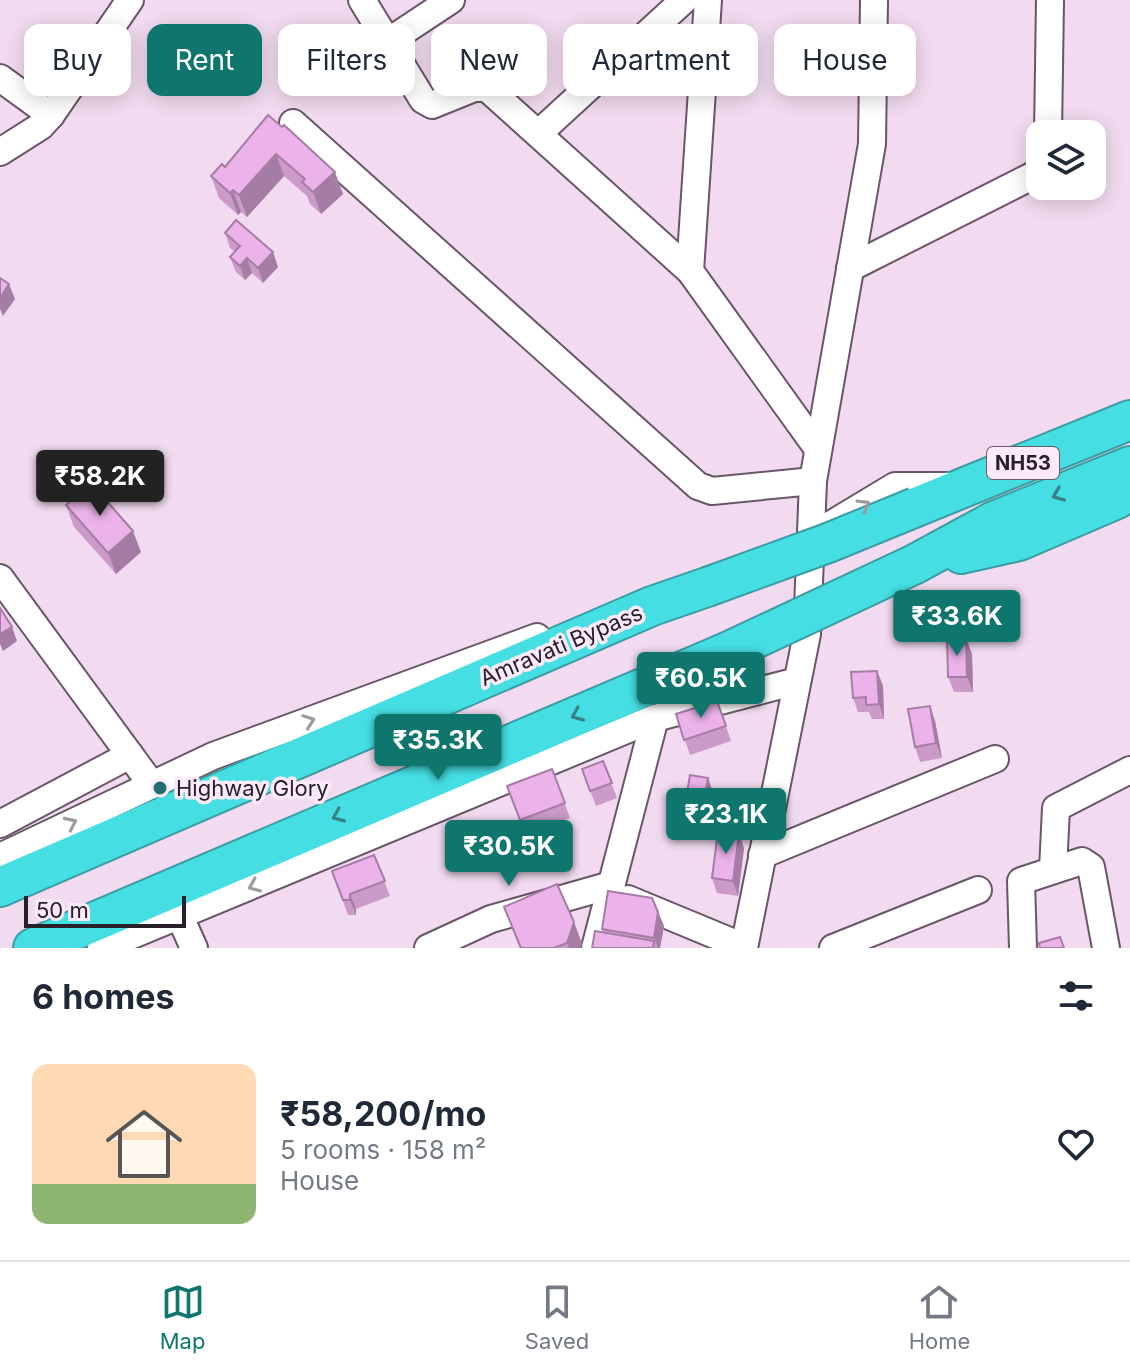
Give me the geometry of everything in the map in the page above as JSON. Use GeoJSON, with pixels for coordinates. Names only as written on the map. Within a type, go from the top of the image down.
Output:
{"type":"FeatureCollection","features":[{"type":"Feature","properties":{"kind":"highway","name":"Amravati Bypass"},"geometry":{"type":"LineString","coordinates":[[0,887],[637,613],[828,543],[1130,420]]}},
{"type":"Feature","properties":{"kind":"highway"},"geometry":{"type":"LineString","coordinates":[[33,948],[727,652],[915,564],[994,521],[1130,466]]}},
{"type":"Feature","properties":{"kind":"highway"},"geometry":{"type":"LineString","coordinates":[[915,564],[1019,541],[1130,493]]}},
{"type":"Feature","properties":{"kind":"street"},"geometry":{"type":"LineString","coordinates":[[0,152],[41,126],[51,115],[130,0]]}},
{"type":"Feature","properties":{"kind":"street"},"geometry":{"type":"LineString","coordinates":[[362,0],[378,24]]}},
{"type":"Feature","properties":{"kind":"street"},"geometry":{"type":"LineString","coordinates":[[415,24],[451,0]]}},
{"type":"Feature","properties":{"kind":"street"},"geometry":{"type":"LineString","coordinates":[[540,132],[684,0]]}},
{"type":"Feature","properties":{"kind":"street"},"geometry":{"type":"LineString","coordinates":[[690,271],[708,0]]}},
{"type":"Feature","properties":{"kind":"street"},"geometry":{"type":"LineString","coordinates":[[428,948],[491,919],[610,888],[744,948],[807,634],[813,481],[872,144],[874,0]]}},
{"type":"Feature","properties":{"kind":"street"},"geometry":{"type":"LineString","coordinates":[[1048,120],[1050,0]]}},
{"type":"Feature","properties":{"kind":"street"},"geometry":{"type":"LineString","coordinates":[[0,78],[51,115]]}},
{"type":"Feature","properties":{"kind":"street"},"geometry":{"type":"LineString","coordinates":[[415,86],[423,100],[432,105],[474,88],[487,88],[540,132],[690,271],[818,449]]}},
{"type":"Feature","properties":{"kind":"street"},"geometry":{"type":"LineString","coordinates":[[293,123],[698,486],[712,491],[813,481]]}},
{"type":"Feature","properties":{"kind":"street"},"geometry":{"type":"LineString","coordinates":[[850,268],[1026,179]]}},
{"type":"Feature","properties":{"kind":"street"},"geometry":{"type":"LineString","coordinates":[[0,857],[213,756],[811,536],[895,486],[964,486]]}},
{"type":"Feature","properties":{"kind":"street"},"geometry":{"type":"LineString","coordinates":[[0,578],[152,785]]}},
{"type":"Feature","properties":{"kind":"street"},"geometry":{"type":"LineString","coordinates":[[101,948],[655,718],[797,681]]}},
{"type":"Feature","properties":{"kind":"street"},"geometry":{"type":"LineString","coordinates":[[595,948],[655,718]]}},
{"type":"Feature","properties":{"kind":"street"},"geometry":{"type":"LineString","coordinates":[[0,824],[130,755]]}},
{"type":"Feature","properties":{"kind":"street"},"geometry":{"type":"LineString","coordinates":[[762,855],[995,759]]}},
{"type":"Feature","properties":{"kind":"street"},"geometry":{"type":"LineString","coordinates":[[1053,870],[1056,808],[1130,770]]}},
{"type":"Feature","properties":{"kind":"street"},"geometry":{"type":"LineString","coordinates":[[1023,948],[1021,881],[1082,861],[1091,867],[1106,948]]}},
{"type":"Feature","properties":{"kind":"street"},"geometry":{"type":"LineString","coordinates":[[833,948],[978,890]]}},
{"type":"Feature","properties":{"kind":"street"},"geometry":{"type":"LineString","coordinates":[[180,917],[194,948]]}},
{"type":"Feature","properties":{"kind":"building"},"geometry":{"type":"Polygon","coordinates":[[[268,115],[282,127],[284,125],[335,172],[313,192],[302,182],[305,179],[276,154],[239,195],[233,190],[230,193],[211,176],[222,164],[225,167],[268,115]]]}},
{"type":"Feature","properties":{"kind":"building"},"geometry":{"type":"Polygon","coordinates":[[[236,220],[273,252],[258,268],[247,258],[240,266],[230,257],[240,246],[225,233],[236,220]]]}},
{"type":"Feature","properties":{"kind":"building"},"geometry":{"type":"Polygon","coordinates":[[[0,278],[9,284],[0,298],[0,278]]]}},
{"type":"Feature","properties":{"kind":"building"},"geometry":{"type":"Polygon","coordinates":[[[91,483],[133,531],[108,553],[66,505],[91,483]]]}},
{"type":"Feature","properties":{"kind":"building"},"geometry":{"type":"Polygon","coordinates":[[[0,608],[12,627],[0,634],[0,608]]]}},
{"type":"Feature","properties":{"kind":"building"},"geometry":{"type":"Polygon","coordinates":[[[947,639],[966,639],[967,677],[948,677],[947,639]]]}},
{"type":"Feature","properties":{"kind":"building"},"geometry":{"type":"Polygon","coordinates":[[[877,671],[879,704],[866,705],[866,697],[853,698],[851,672],[877,671]]]}},
{"type":"Feature","properties":{"kind":"building"},"geometry":{"type":"Polygon","coordinates":[[[717,701],[726,726],[684,740],[676,714],[717,701]]]}},
{"type":"Feature","properties":{"kind":"building"},"geometry":{"type":"Polygon","coordinates":[[[930,706],[936,743],[915,747],[908,709],[930,706]]]}},
{"type":"Feature","properties":{"kind":"building"},"geometry":{"type":"Polygon","coordinates":[[[603,761],[612,783],[590,791],[582,769],[603,761]]]}},
{"type":"Feature","properties":{"kind":"building"},"geometry":{"type":"Polygon","coordinates":[[[552,769],[565,803],[520,820],[507,786],[552,769]]]}},
{"type":"Feature","properties":{"kind":"building"},"geometry":{"type":"Polygon","coordinates":[[[690,775],[708,778],[702,814],[684,811],[690,775]]]}},
{"type":"Feature","properties":{"kind":"building"},"geometry":{"type":"Polygon","coordinates":[[[718,831],[739,833],[733,881],[712,878],[718,831]]]}},
{"type":"Feature","properties":{"kind":"building"},"geometry":{"type":"Polygon","coordinates":[[[374,855],[385,881],[350,894],[350,900],[343,900],[332,871],[374,855]]]}},
{"type":"Feature","properties":{"kind":"building"},"geometry":{"type":"Polygon","coordinates":[[[557,884],[574,922],[567,943],[554,948],[521,948],[504,907],[557,884]]]}},
{"type":"Feature","properties":{"kind":"building"},"geometry":{"type":"Polygon","coordinates":[[[608,891],[652,898],[658,912],[654,938],[602,929],[608,891]]]}},
{"type":"Feature","properties":{"kind":"building"},"geometry":{"type":"Polygon","coordinates":[[[595,931],[654,941],[653,948],[592,948],[595,931]]]}},
{"type":"Feature","properties":{"kind":"building"},"geometry":{"type":"Polygon","coordinates":[[[1060,937],[1064,948],[1040,948],[1039,943],[1060,937]]]}},
{"type":"Feature","properties":{"kind":"place","name":"Highway Glory"},"geometry":{"type":"Point","coordinates":[160,788]}}]}
